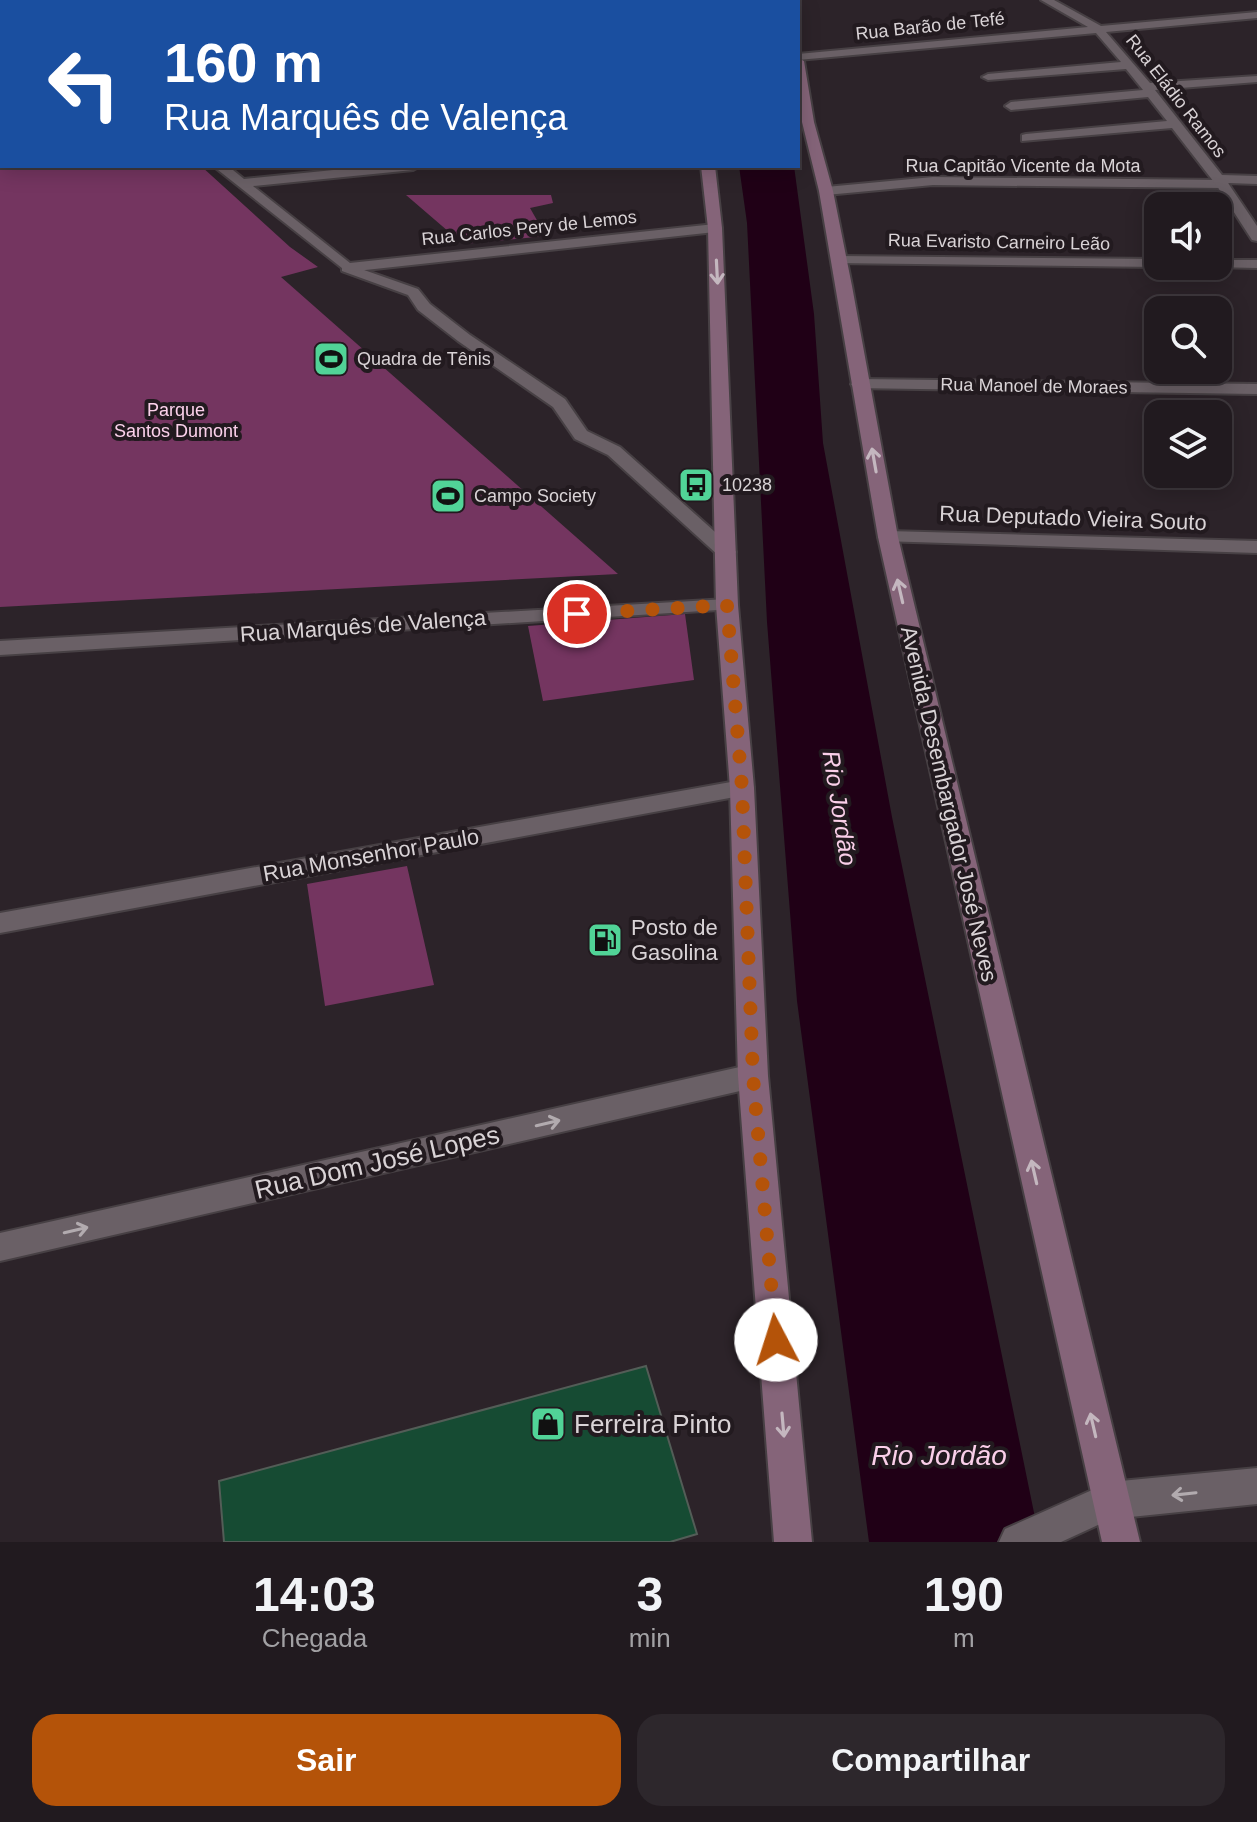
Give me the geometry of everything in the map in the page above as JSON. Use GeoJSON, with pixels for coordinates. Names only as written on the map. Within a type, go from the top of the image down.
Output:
{"type":"FeatureCollection","features":[{"type":"Feature","properties":{"kind":"main road","name":"Avenida Desembargador José Neves"},"geometry":{"type":"LineString","coordinates":[[800,72],[808,122],[826,191],[888,537],[1121,1542]]}},
{"type":"Feature","properties":{"kind":"main road"},"geometry":{"type":"LineString","coordinates":[[708,168],[715,228],[727,605],[742,788],[753,1076],[793,1542]]}},
{"type":"Feature","properties":{"kind":"street","name":"Rua Eládio Ramos"},"geometry":{"type":"LineString","coordinates":[[1046,0],[1097,28],[1151,90],[1257,237]]}},
{"type":"Feature","properties":{"kind":"street","name":"Rua Barão de Tefé"},"geometry":{"type":"LineString","coordinates":[[800,59],[1257,15]]}},
{"type":"Feature","properties":{"kind":"street"},"geometry":{"type":"LineString","coordinates":[[988,77],[1129,65]]}},
{"type":"Feature","properties":{"kind":"street"},"geometry":{"type":"LineString","coordinates":[[1011,106],[1257,79]]}},
{"type":"Feature","properties":{"kind":"street"},"geometry":{"type":"LineString","coordinates":[[1026,138],[1177,124]]}},
{"type":"Feature","properties":{"kind":"street"},"geometry":{"type":"LineString","coordinates":[[222,168],[347,268],[413,292],[424,307],[464,338],[559,403],[581,435],[614,451],[726,552]]}},
{"type":"Feature","properties":{"kind":"street"},"geometry":{"type":"LineString","coordinates":[[240,183],[393,168]]}},
{"type":"Feature","properties":{"kind":"street","name":"Rua Capitão Vicente da Mota"},"geometry":{"type":"LineString","coordinates":[[826,191],[933,181],[1257,180]]}},
{"type":"Feature","properties":{"kind":"street","name":"Rua Carlos Pery de Lemos"},"geometry":{"type":"LineString","coordinates":[[347,268],[715,228]]}},
{"type":"Feature","properties":{"kind":"street","name":"Rua Evaristo Carneiro Leão"},"geometry":{"type":"LineString","coordinates":[[839,260],[1144,263]]}},
{"type":"Feature","properties":{"kind":"street"},"geometry":{"type":"LineString","coordinates":[[1232,264],[1257,264]]}},
{"type":"Feature","properties":{"kind":"street","name":"Rua Manoel de Moraes"},"geometry":{"type":"LineString","coordinates":[[860,384],[1257,389]]}},
{"type":"Feature","properties":{"kind":"street","name":"Rua Deputado Vieira Souto"},"geometry":{"type":"LineString","coordinates":[[888,537],[1257,547]]}},
{"type":"Feature","properties":{"kind":"street","name":"Rua Marquês de Valença"},"geometry":{"type":"LineString","coordinates":[[0,648],[727,605]]}},
{"type":"Feature","properties":{"kind":"street","name":"Rua Monsenhor Paulo"},"geometry":{"type":"LineString","coordinates":[[0,923],[742,788]]}},
{"type":"Feature","properties":{"kind":"street","name":"Rua Dom José Lopes"},"geometry":{"type":"LineString","coordinates":[[0,1247],[753,1076]]}},
{"type":"Feature","properties":{"kind":"street"},"geometry":{"type":"LineString","coordinates":[[1018,1542],[1110,1501],[1257,1486]]}},
{"type":"Feature","properties":{"kind":"green space","name":"Parque Santos Dumont"},"geometry":{"type":"Polygon","coordinates":[[[0,168],[203,168],[290,247],[318,267],[281,277],[618,574],[0,607],[0,168]]]}},
{"type":"Feature","properties":{"kind":"green space"},"geometry":{"type":"Polygon","coordinates":[[[406,195],[551,195],[553,203],[530,208],[546,236],[463,244],[406,195]]]}},
{"type":"Feature","properties":{"kind":"green space"},"geometry":{"type":"Polygon","coordinates":[[[685,614],[694,680],[543,701],[528,626],[685,614]]]}},
{"type":"Feature","properties":{"kind":"green space"},"geometry":{"type":"Polygon","coordinates":[[[407,866],[434,985],[325,1006],[307,884],[407,866]]]}},
{"type":"Feature","properties":{"kind":"water","name":"Rio Jordão"},"geometry":{"type":"Polygon","coordinates":[[[739,168],[794,168],[814,314],[823,443],[892,817],[1040,1542],[869,1542],[797,1001],[767,622],[747,223],[739,168]]]}},
{"type":"Feature","properties":{"kind":"building","name":"Ferreira Pinto"},"geometry":{"type":"Polygon","coordinates":[[[646,1366],[697,1534],[670,1542],[224,1542],[219,1481],[646,1366]]]}},
{"type":"Feature","properties":{"kind":"place","name":"Quadra de Tênis"},"geometry":{"type":"Point","coordinates":[331,359]}},
{"type":"Feature","properties":{"kind":"place","name":"10238"},"geometry":{"type":"Point","coordinates":[696,485]}},
{"type":"Feature","properties":{"kind":"place","name":"Campo Society"},"geometry":{"type":"Point","coordinates":[448,496]}},
{"type":"Feature","properties":{"kind":"place","name":"Posto de Gasolina"},"geometry":{"type":"Point","coordinates":[605,940]}},
{"type":"Feature","properties":{"kind":"place","name":"Ferreira Pinto"},"geometry":{"type":"Point","coordinates":[548,1424]}},
{"type":"Feature","properties":{"kind":"route"},"geometry":{"type":"LineString","coordinates":[[577,614],[727,605],[742,788],[753,1076],[776,1340]]}}]}
